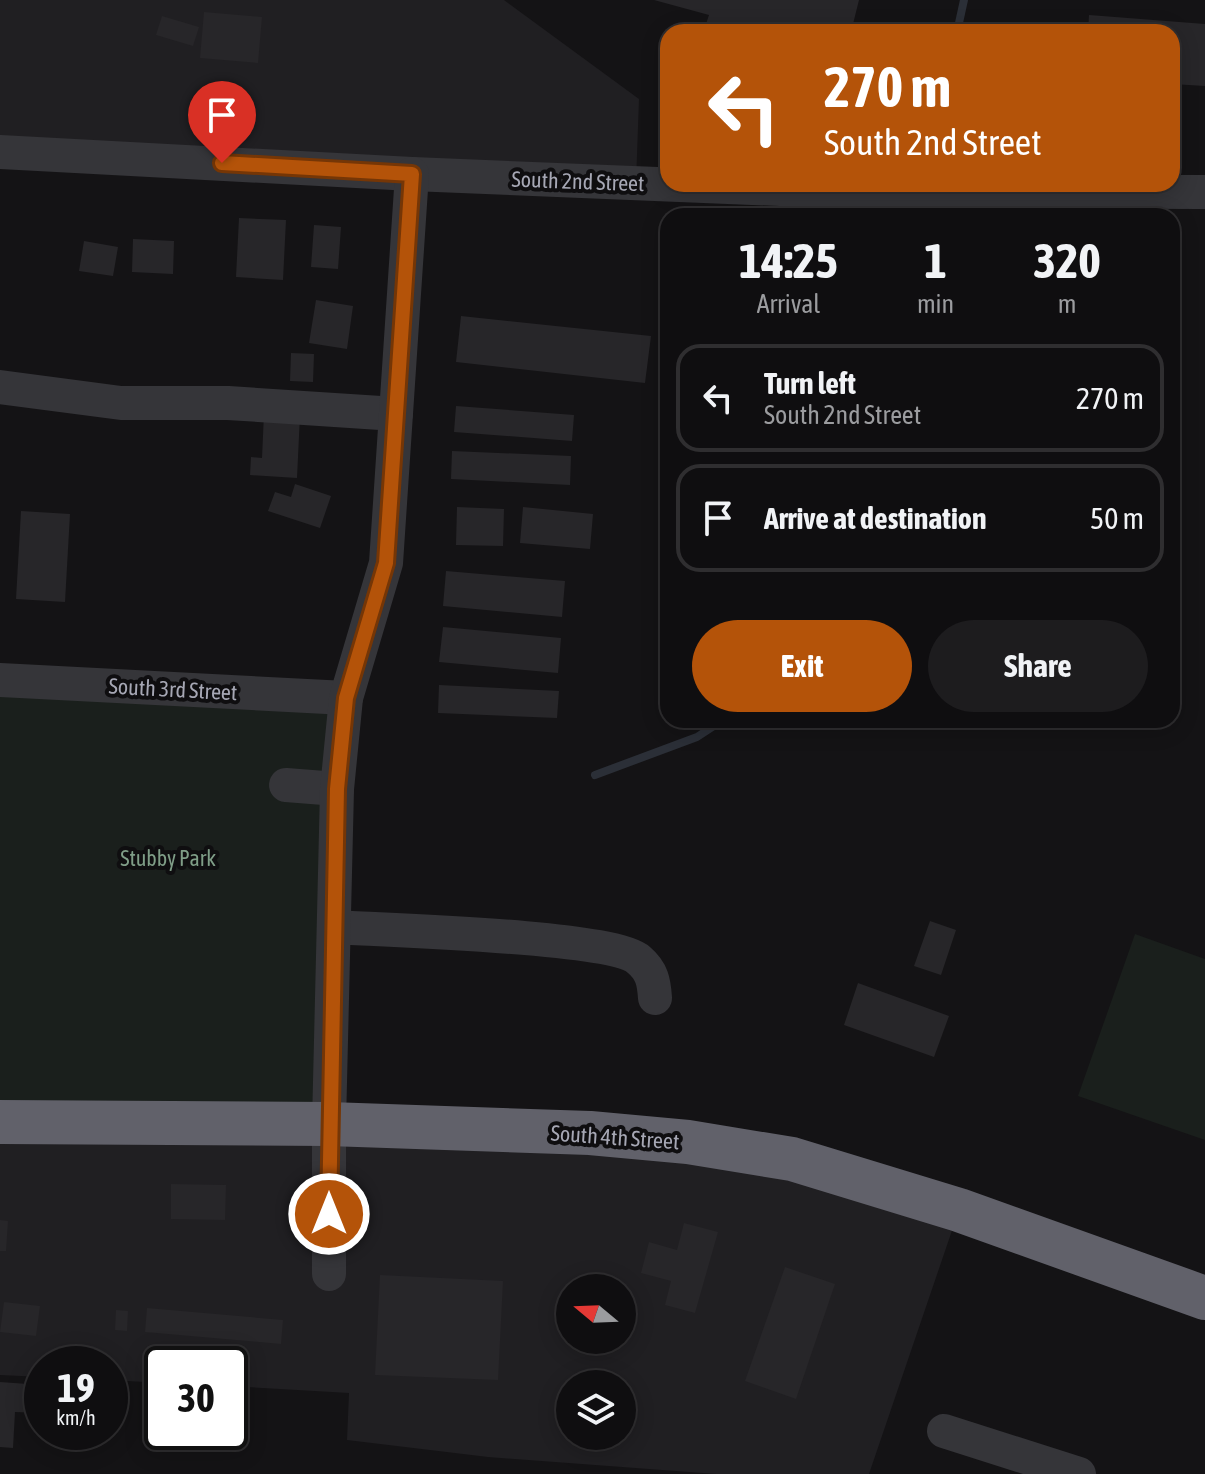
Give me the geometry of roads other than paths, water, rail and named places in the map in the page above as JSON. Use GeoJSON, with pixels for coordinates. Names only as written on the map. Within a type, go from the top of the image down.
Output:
{"type":"FeatureCollection","features":[{"type":"Feature","properties":{"kind":"highway","name":"South 4th Street"},"geometry":{"type":"LineString","coordinates":[[0,1122],[329,1124],[590,1133],[688,1142],[792,1159],[959,1210],[1205,1298]]}},
{"type":"Feature","properties":{"kind":"street","name":"South 2nd Street"},"geometry":{"type":"LineString","coordinates":[[0,152],[660,184]]}},
{"type":"Feature","properties":{"kind":"street"},"geometry":{"type":"LineString","coordinates":[[329,1274],[329,1124],[337,789],[346,698],[386,563],[412,174]]}},
{"type":"Feature","properties":{"kind":"street","name":"South 2nd Street"},"geometry":{"type":"LineString","coordinates":[[1180,192],[1205,192]]}},
{"type":"Feature","properties":{"kind":"street"},"geometry":{"type":"LineString","coordinates":[[0,387],[121,403],[228,403],[396,414]]}},
{"type":"Feature","properties":{"kind":"street","name":"South 3rd Street"},"geometry":{"type":"LineString","coordinates":[[0,680],[346,698]]}},
{"type":"Feature","properties":{"kind":"street"},"geometry":{"type":"LineString","coordinates":[[286,785],[337,789]]}},
{"type":"Feature","properties":{"kind":"street"},"geometry":{"type":"LineString","coordinates":[[334,927],[569,942],[613,949],[638,958],[653,975],[655,998]]}},
{"type":"Feature","properties":{"kind":"street"},"geometry":{"type":"LineString","coordinates":[[944,1431],[1079,1474]]}},
{"type":"Feature","properties":{"kind":"waterway"},"geometry":{"type":"LineString","coordinates":[[959,24],[964,0]]}},
{"type":"Feature","properties":{"kind":"waterway"},"geometry":{"type":"LineString","coordinates":[[595,775],[697,737],[711,728]]}},
{"type":"Feature","properties":{"kind":"park label","name":"Stubby Park"},"geometry":{"type":"Point","coordinates":[168,858]}}]}
